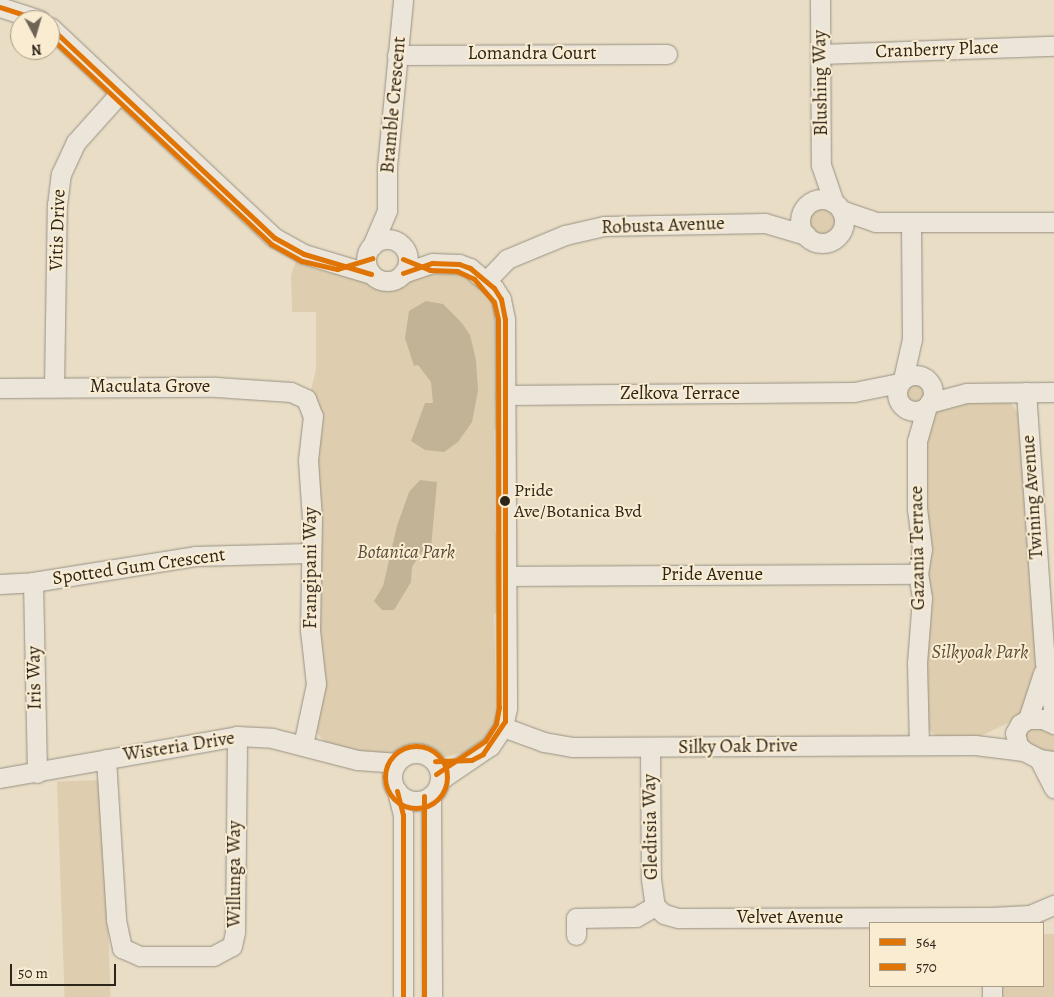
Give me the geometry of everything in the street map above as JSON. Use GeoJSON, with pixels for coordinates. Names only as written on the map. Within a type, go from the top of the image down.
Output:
{"type":"FeatureCollection","features":[{"type":"Feature","properties":{"kind":"street","name":"Bramble Crescent"},"geometry":{"type":"LineString","coordinates":[[403,0],[387,167],[387,210],[404,249]]}},
{"type":"Feature","properties":{"kind":"street","name":"Blushing Way"},"geometry":{"type":"LineString","coordinates":[[820,0],[821,166],[837,206]]}},
{"type":"Feature","properties":{"kind":"street"},"geometry":{"type":"LineString","coordinates":[[60,37],[275,238],[304,254],[338,262],[388,281],[403,273],[432,263],[459,264],[488,280],[504,309],[507,708],[503,727],[490,746],[436,788]]}},
{"type":"Feature","properties":{"kind":"street","name":"Cranberry Place"},"geometry":{"type":"LineString","coordinates":[[820,54],[1054,46]]}},
{"type":"Feature","properties":{"kind":"street","name":"Lomandra Court"},"geometry":{"type":"LineString","coordinates":[[397,55],[667,54]]}},
{"type":"Feature","properties":{"kind":"street","name":"Vitis Drive"},"geometry":{"type":"LineString","coordinates":[[54,387],[59,181],[76,142],[120,93]]}},
{"type":"Feature","properties":{"kind":"street","name":"Blushing Way"},"geometry":{"type":"LineString","coordinates":[[804,209],[821,166]]}},
{"type":"Feature","properties":{"kind":"street"},"geometry":{"type":"LineString","coordinates":[[837,206],[844,223],[833,240],[818,242],[806,235],[800,224],[804,209],[817,200],[837,206],[875,222]]}},
{"type":"Feature","properties":{"kind":"street","name":"Robusta Avenue"},"geometry":{"type":"LineString","coordinates":[[765,223],[804,209]]}},
{"type":"Feature","properties":{"kind":"street","name":"Bramble Crescent"},"geometry":{"type":"LineString","coordinates":[[370,248],[387,210]]}},
{"type":"Feature","properties":{"kind":"street"},"geometry":{"type":"LineString","coordinates":[[838,235],[875,222],[1054,222]]}},
{"type":"Feature","properties":{"kind":"street"},"geometry":{"type":"LineString","coordinates":[[912,222],[912,339],[896,394],[902,406],[916,411],[928,405],[967,393],[1054,392]]}},
{"type":"Feature","properties":{"kind":"street","name":"Robusta Avenue"},"geometry":{"type":"LineString","coordinates":[[488,280],[506,259],[565,235],[604,226],[765,223],[806,235]]}},
{"type":"Feature","properties":{"kind":"street"},"geometry":{"type":"LineString","coordinates":[[338,262],[383,240],[432,263]]}},
{"type":"Feature","properties":{"kind":"street"},"geometry":{"type":"LineString","coordinates":[[370,248],[366,263],[371,274]]}},
{"type":"Feature","properties":{"kind":"street"},"geometry":{"type":"LineString","coordinates":[[403,273],[408,263],[404,249]]}},
{"type":"Feature","properties":{"kind":"street"},"geometry":{"type":"LineString","coordinates":[[912,339],[933,392],[928,405]]}},
{"type":"Feature","properties":{"kind":"street"},"geometry":{"type":"LineString","coordinates":[[901,381],[913,374],[967,393]]}},
{"type":"Feature","properties":{"kind":"street","name":"Zelkova Terrace"},"geometry":{"type":"LineString","coordinates":[[505,395],[854,392],[901,381]]}},
{"type":"Feature","properties":{"kind":"street","name":"Maculata Grove"},"geometry":{"type":"LineString","coordinates":[[0,388],[216,387],[299,395]]}},
{"type":"Feature","properties":{"kind":"street","name":"Zelkova Terrace"},"geometry":{"type":"LineString","coordinates":[[854,392],[902,406]]}},
{"type":"Feature","properties":{"kind":"street","name":"Twining Avenue"},"geometry":{"type":"LineString","coordinates":[[1026,392],[1045,662],[1054,714]]}},
{"type":"Feature","properties":{"kind":"street","name":"Frangipani Way"},"geometry":{"type":"LineString","coordinates":[[299,395],[310,405],[313,416],[308,460],[312,518],[309,552],[312,599],[310,630],[316,684],[303,745]]}},
{"type":"Feature","properties":{"kind":"street","name":"Gazania Terrace"},"geometry":{"type":"LineString","coordinates":[[919,744],[917,663],[922,598],[918,574],[922,549],[917,510],[917,441],[928,405]]}},
{"type":"Feature","properties":{"kind":"street","name":"Gazania Terrace"},"geometry":{"type":"LineString","coordinates":[[902,406],[917,441]]}},
{"type":"Feature","properties":{"kind":"street","name":"Spotted Gum Crescent"},"geometry":{"type":"LineString","coordinates":[[0,584],[33,582],[196,556],[309,552]]}},
{"type":"Feature","properties":{"kind":"street","name":"Pride Avenue"},"geometry":{"type":"LineString","coordinates":[[506,576],[918,574]]}},
{"type":"Feature","properties":{"kind":"street","name":"Iris Way"},"geometry":{"type":"LineString","coordinates":[[33,582],[37,773]]}},
{"type":"Feature","properties":{"kind":"street","name":"Twining Avenue"},"geometry":{"type":"LineString","coordinates":[[1022,723],[1045,662]]}},
{"type":"Feature","properties":{"kind":"street"},"geometry":{"type":"LineString","coordinates":[[1054,724],[1022,723],[1016,739],[1039,757],[1054,788]]}},
{"type":"Feature","properties":{"kind":"street","name":"Silky Oak Drive"},"geometry":{"type":"LineString","coordinates":[[975,745],[1022,723]]}},
{"type":"Feature","properties":{"kind":"street","name":"Silky Oak Drive"},"geometry":{"type":"LineString","coordinates":[[503,727],[559,746],[650,748],[919,744],[975,745],[1039,757]]}},
{"type":"Feature","properties":{"kind":"street","name":"Wisteria Drive"},"geometry":{"type":"LineString","coordinates":[[0,778],[37,773],[237,736],[272,738],[357,760],[395,778],[410,800],[436,788]]}},
{"type":"Feature","properties":{"kind":"street","name":"Willunga Way"},"geometry":{"type":"LineString","coordinates":[[106,759],[116,920],[122,948],[140,956],[214,956],[232,946],[236,932],[237,736]]}},
{"type":"Feature","properties":{"kind":"street","name":"Gleditsia Way"},"geometry":{"type":"LineString","coordinates":[[650,748],[651,879],[656,906]]}},
{"type":"Feature","properties":{"kind":"street"},"geometry":{"type":"LineString","coordinates":[[403,997],[403,815],[395,778],[415,753],[435,761],[471,760]]}},
{"type":"Feature","properties":{"kind":"street"},"geometry":{"type":"LineString","coordinates":[[432,997],[431,950],[436,788],[435,761]]}},
{"type":"Feature","properties":{"kind":"street","name":"Velvet Avenue"},"geometry":{"type":"LineString","coordinates":[[656,906],[664,914],[678,918],[991,920],[1035,914],[1054,905]]}},
{"type":"Feature","properties":{"kind":"street"},"geometry":{"type":"LineString","coordinates":[[576,935],[576,918],[636,917],[656,906]]}},
{"type":"Feature","properties":{"kind":"street"},"geometry":{"type":"LineString","coordinates":[[403,951],[431,950]]}},
{"type":"Feature","properties":{"kind":"green space"},"geometry":{"type":"Polygon","coordinates":[[[822,207],[832,211],[836,221],[832,231],[822,235],[812,231],[808,221],[812,211],[822,207]]]}},
{"type":"Feature","properties":{"kind":"green space","name":"Botanica Park"},"geometry":{"type":"Polygon","coordinates":[[[296,261],[315,269],[381,285],[397,284],[430,270],[464,274],[484,288],[495,306],[497,427],[494,430],[495,532],[498,537],[497,612],[494,614],[496,691],[499,695],[497,720],[485,740],[466,753],[441,757],[417,749],[384,758],[326,743],[315,731],[318,644],[310,393],[316,370],[316,312],[292,312],[291,275],[296,261]]]}},
{"type":"Feature","properties":{"kind":"green space"},"geometry":{"type":"Polygon","coordinates":[[[911,383],[919,383],[925,389],[925,397],[919,403],[911,403],[905,397],[905,389],[911,383]]]}},
{"type":"Feature","properties":{"kind":"green space","name":"Silkyoak Park"},"geometry":{"type":"Polygon","coordinates":[[[952,401],[1010,402],[1019,414],[1038,668],[1026,708],[1012,721],[979,737],[937,737],[924,725],[928,586],[923,511],[927,422],[932,413],[952,401]]]}},
{"type":"Feature","properties":{"kind":"green space"},"geometry":{"type":"Polygon","coordinates":[[[1035,725],[1054,733],[1054,753],[1040,751],[1026,742],[1022,732],[1035,725]]]}},
{"type":"Feature","properties":{"kind":"green space"},"geometry":{"type":"Polygon","coordinates":[[[103,780],[111,997],[65,997],[57,782],[103,780]]]}},
{"type":"Feature","properties":{"kind":"green space"},"geometry":{"type":"Polygon","coordinates":[[[1044,934],[1054,934],[1054,997],[1000,997],[1000,987],[1044,987],[1044,934]]]}},
{"type":"Feature","properties":{"kind":"shaded area"},"geometry":{"type":"Polygon","coordinates":[[[426,301],[443,304],[462,323],[470,335],[476,360],[478,391],[472,422],[458,442],[444,452],[425,450],[411,441],[425,403],[433,403],[431,382],[418,365],[414,366],[405,338],[409,311],[426,301]]]}},
{"type":"Feature","properties":{"kind":"shaded area"},"geometry":{"type":"Polygon","coordinates":[[[420,480],[437,482],[431,548],[422,552],[412,567],[411,582],[394,610],[382,610],[374,601],[383,586],[397,526],[409,492],[420,480]]]}},
{"type":"Feature","properties":{"kind":"transit line","name":"564"},"geometry":{"type":"LineString","coordinates":[[0,7],[10,10]]}},
{"type":"Feature","properties":{"kind":"transit line","name":"564"},"geometry":{"type":"LineString","coordinates":[[60,36],[275,238],[304,254],[371,274]]}},
{"type":"Feature","properties":{"kind":"transit line","name":"570"},"geometry":{"type":"LineString","coordinates":[[60,46],[271,244],[302,261],[337,269],[372,258]]}},
{"type":"Feature","properties":{"kind":"transit line","name":"570"},"geometry":{"type":"LineString","coordinates":[[403,259],[430,270],[457,271],[474,279],[494,302],[498,320],[499,707],[496,724],[485,741],[436,774]]}},
{"type":"Feature","properties":{"kind":"transit line","name":"564"},"geometry":{"type":"LineString","coordinates":[[403,273],[432,263],[459,264],[470,268],[494,288],[501,299],[505,319],[505,721],[483,754],[471,760],[435,761]]}},
{"type":"Feature","properties":{"kind":"transit line","name":"570"},"geometry":{"type":"LineString","coordinates":[[410,746],[422,746],[438,755],[445,765],[447,777],[445,789],[438,799],[422,808],[410,808],[399,803],[390,794],[385,783],[385,771],[390,760],[399,751],[410,746]]}},
{"type":"Feature","properties":{"kind":"transit line","name":"564"},"geometry":{"type":"LineString","coordinates":[[397,791],[403,815],[403,997]]}},
{"type":"Feature","properties":{"kind":"transit line","name":"570"},"geometry":{"type":"LineString","coordinates":[[424,796],[424,997]]}},
{"type":"Feature","properties":{"kind":"place","name":"Pride Ave/Botanica Bvd"},"geometry":{"type":"Point","coordinates":[505,501]}}]}
